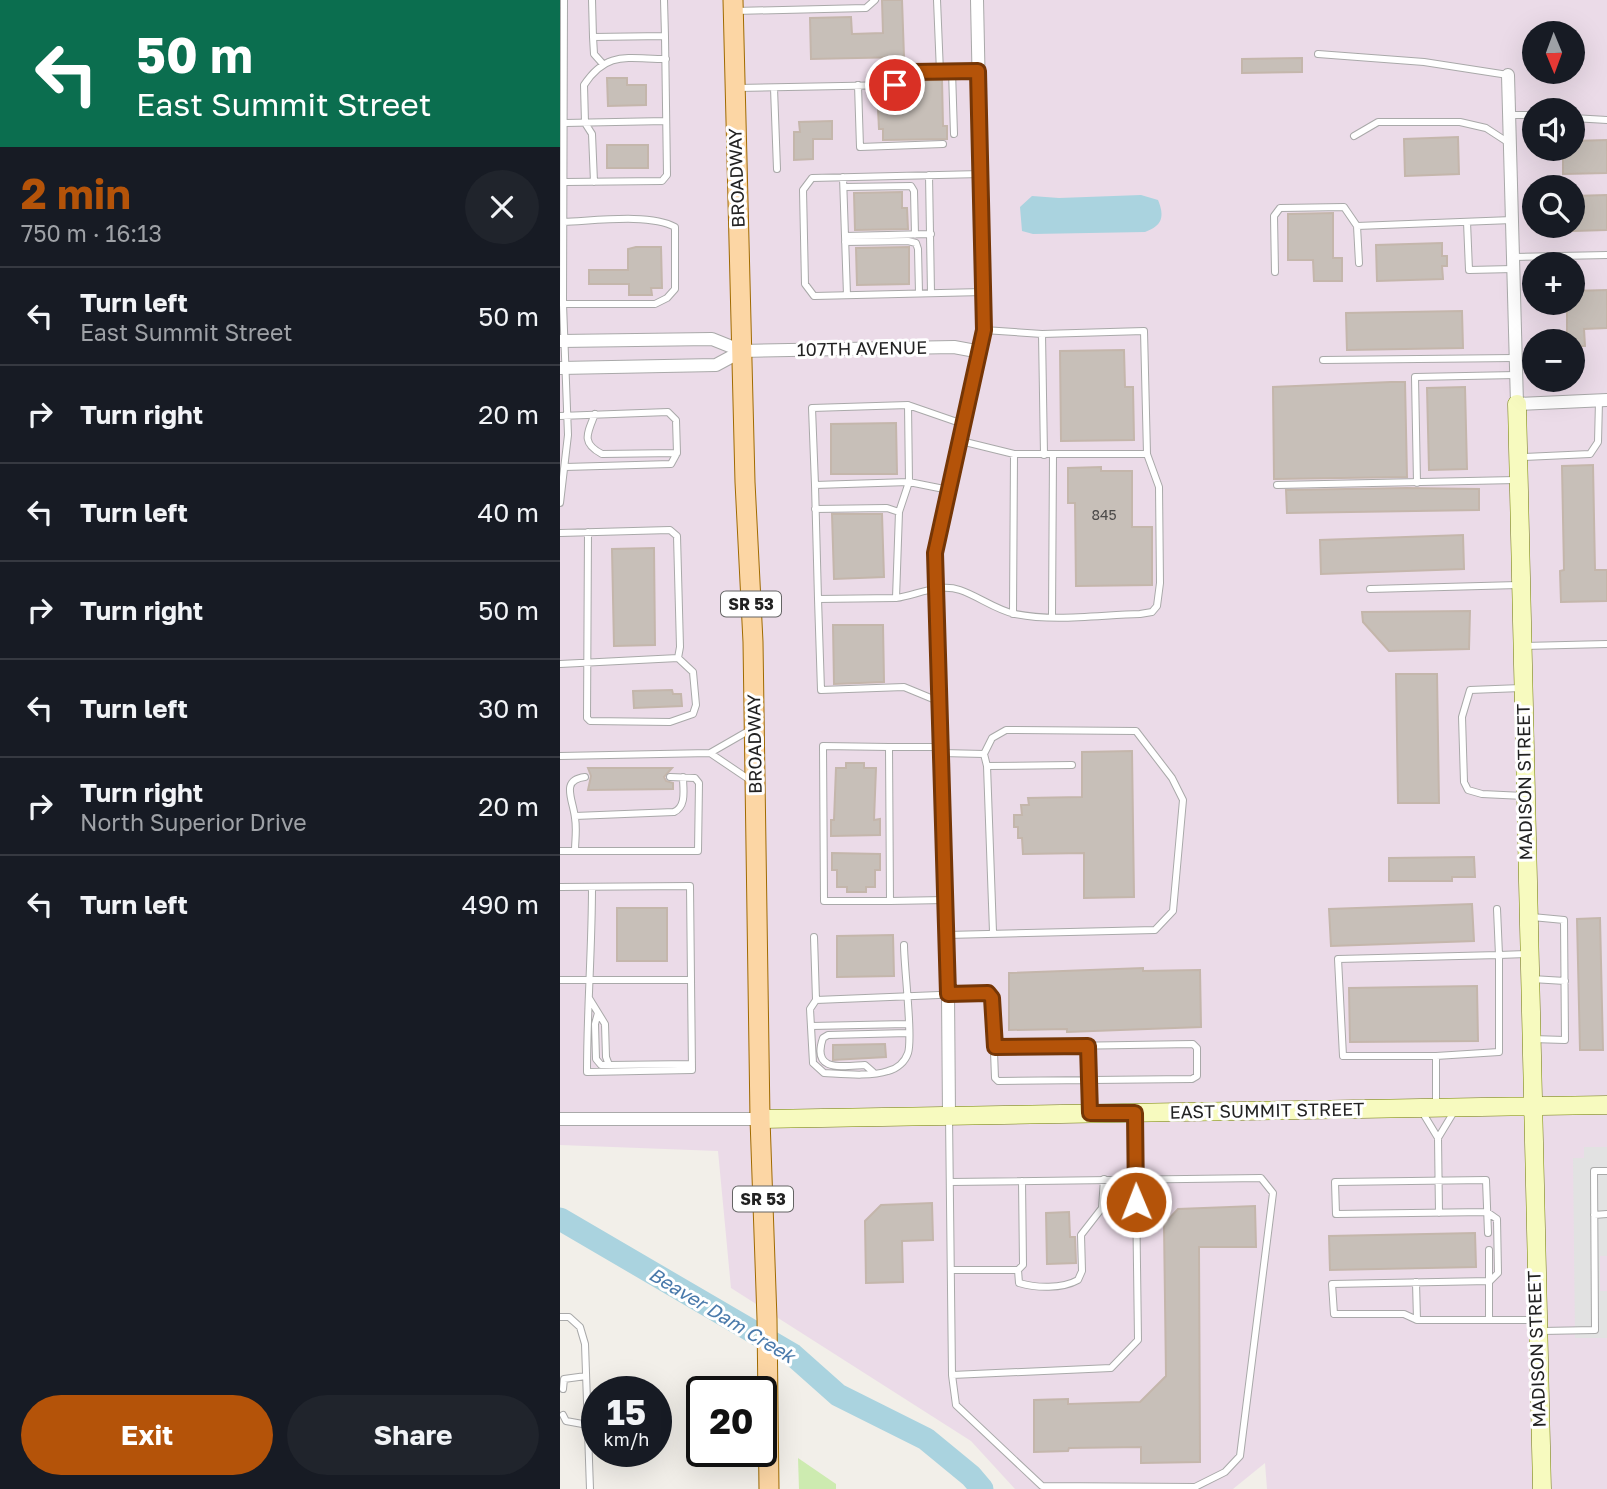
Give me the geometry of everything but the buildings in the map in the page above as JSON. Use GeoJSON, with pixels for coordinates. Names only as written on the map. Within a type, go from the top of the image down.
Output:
{"type":"FeatureCollection","features":[{"type":"Feature","properties":{"kind":"main road","name":"BROADWAY"},"geometry":{"type":"LineString","coordinates":[[733,6],[755,727],[760,1119],[767,1319],[769,1489]]}},
{"type":"Feature","properties":{"kind":"street"},"geometry":{"type":"LineString","coordinates":[[949,1115],[935,553],[984,330],[977,0]]}},
{"type":"Feature","properties":{"kind":"street","name":"MADISON STREET"},"geometry":{"type":"LineString","coordinates":[[1508,75],[1542,1489]]}},
{"type":"Feature","properties":{"kind":"street","name":"107TH AVENUE"},"geometry":{"type":"LineString","coordinates":[[562,341],[712,339],[742,351],[954,347],[981,352]]}},
{"type":"Feature","properties":{"kind":"street","name":"107TH AVENUE"},"geometry":{"type":"LineString","coordinates":[[563,368],[716,365],[742,351]]}},
{"type":"Feature","properties":{"kind":"street"},"geometry":{"type":"LineString","coordinates":[[1517,404],[1603,400]]}},
{"type":"Feature","properties":{"kind":"street","name":"EAST SUMMIT STREET"},"geometry":{"type":"LineString","coordinates":[[760,1119],[1607,1105]]}},
{"type":"Feature","properties":{"kind":"street"},"geometry":{"type":"LineString","coordinates":[[560,1112],[579,1118]]}},
{"type":"Feature","properties":{"kind":"street"},"geometry":{"type":"LineString","coordinates":[[560,1119],[760,1119]]}},
{"type":"Feature","properties":{"kind":"lane"},"geometry":{"type":"LineString","coordinates":[[560,500],[565,467],[562,341],[564,0]]}},
{"type":"Feature","properties":{"kind":"lane"},"geometry":{"type":"LineString","coordinates":[[592,0],[594,54],[602,63]]}},
{"type":"Feature","properties":{"kind":"lane"},"geometry":{"type":"LineString","coordinates":[[565,183],[662,181],[667,174],[664,0]]}},
{"type":"Feature","properties":{"kind":"lane"},"geometry":{"type":"LineString","coordinates":[[733,6],[866,8],[875,0]]}},
{"type":"Feature","properties":{"kind":"lane"},"geometry":{"type":"LineString","coordinates":[[937,0],[940,72]]}},
{"type":"Feature","properties":{"kind":"lane"},"geometry":{"type":"LineString","coordinates":[[593,37],[665,36]]}},
{"type":"Feature","properties":{"kind":"lane"},"geometry":{"type":"LineString","coordinates":[[1318,54],[1424,62],[1508,75]]}},
{"type":"Feature","properties":{"kind":"lane"},"geometry":{"type":"LineString","coordinates":[[594,182],[593,134],[585,123],[584,85],[602,63],[612,59],[666,59]]}},
{"type":"Feature","properties":{"kind":"lane"},"geometry":{"type":"LineString","coordinates":[[953,71],[954,134]]}},
{"type":"Feature","properties":{"kind":"lane"},"geometry":{"type":"LineString","coordinates":[[735,89],[895,85],[901,75],[912,72],[978,71]]}},
{"type":"Feature","properties":{"kind":"lane"},"geometry":{"type":"LineString","coordinates":[[858,85],[860,147],[943,144]]}},
{"type":"Feature","properties":{"kind":"lane"},"geometry":{"type":"LineString","coordinates":[[774,88],[777,169]]}},
{"type":"Feature","properties":{"kind":"lane"},"geometry":{"type":"LineString","coordinates":[[1509,116],[1522,116]]}},
{"type":"Feature","properties":{"kind":"lane"},"geometry":{"type":"LineString","coordinates":[[1585,119],[1607,120]]}},
{"type":"Feature","properties":{"kind":"lane"},"geometry":{"type":"LineString","coordinates":[[565,124],[666,121]]}},
{"type":"Feature","properties":{"kind":"lane"},"geometry":{"type":"LineString","coordinates":[[1354,136],[1378,122],[1460,122],[1486,128],[1509,143]]}},
{"type":"Feature","properties":{"kind":"lane"},"geometry":{"type":"LineString","coordinates":[[981,174],[812,178],[803,190],[803,217],[805,284],[814,296],[983,292]]}},
{"type":"Feature","properties":{"kind":"lane"},"geometry":{"type":"LineString","coordinates":[[929,175],[931,293]]}},
{"type":"Feature","properties":{"kind":"lane"},"geometry":{"type":"LineString","coordinates":[[844,177],[847,295]]}},
{"type":"Feature","properties":{"kind":"lane"},"geometry":{"type":"LineString","coordinates":[[844,187],[911,186],[914,191],[915,235]]}},
{"type":"Feature","properties":{"kind":"lane"},"geometry":{"type":"LineString","coordinates":[[1275,272],[1274,216],[1280,208],[1344,207],[1357,226],[1359,263]]}},
{"type":"Feature","properties":{"kind":"lane"},"geometry":{"type":"LineString","coordinates":[[562,304],[660,302],[675,289],[675,227],[666,222],[635,220],[564,222]]}},
{"type":"Feature","properties":{"kind":"lane"},"geometry":{"type":"LineString","coordinates":[[1357,226],[1512,220]]}},
{"type":"Feature","properties":{"kind":"lane"},"geometry":{"type":"LineString","coordinates":[[1467,222],[1469,270],[1513,263],[1607,255]]}},
{"type":"Feature","properties":{"kind":"lane"},"geometry":{"type":"LineString","coordinates":[[845,239],[931,234]]}},
{"type":"Feature","properties":{"kind":"lane"},"geometry":{"type":"LineString","coordinates":[[845,239],[916,243],[919,293]]}},
{"type":"Feature","properties":{"kind":"lane"},"geometry":{"type":"LineString","coordinates":[[818,599],[896,598],[913,596],[936,588],[958,589],[1013,614],[1140,614],[1152,612],[1157,606],[1160,583],[1158,487],[1147,454],[1144,331],[1042,334],[984,330]]}},
{"type":"Feature","properties":{"kind":"lane"},"geometry":{"type":"LineString","coordinates":[[1042,334],[1044,455]]}},
{"type":"Feature","properties":{"kind":"lane"},"geometry":{"type":"LineString","coordinates":[[1323,360],[1515,358]]}},
{"type":"Feature","properties":{"kind":"lane"},"geometry":{"type":"LineString","coordinates":[[1417,483],[1415,377],[1516,375]]}},
{"type":"Feature","properties":{"kind":"lane"},"geometry":{"type":"LineString","coordinates":[[1518,457],[1590,454],[1598,442],[1603,400]]}},
{"type":"Feature","properties":{"kind":"lane"},"geometry":{"type":"LineString","coordinates":[[938,701],[904,687],[821,690],[812,408],[908,405],[965,425]]}},
{"type":"Feature","properties":{"kind":"lane"},"geometry":{"type":"LineString","coordinates":[[896,598],[899,512],[909,482],[908,405]]}},
{"type":"Feature","properties":{"kind":"lane"},"geometry":{"type":"LineString","coordinates":[[564,416],[668,412],[676,420],[677,453],[671,464],[565,467]]}},
{"type":"Feature","properties":{"kind":"lane"},"geometry":{"type":"LineString","coordinates":[[595,414],[588,432],[591,449],[602,454],[677,453]]}},
{"type":"Feature","properties":{"kind":"lane"},"geometry":{"type":"LineString","coordinates":[[961,441],[1014,454],[1147,454]]}},
{"type":"Feature","properties":{"kind":"lane"},"geometry":{"type":"LineString","coordinates":[[1013,614],[1014,454]]}},
{"type":"Feature","properties":{"kind":"lane"},"geometry":{"type":"LineString","coordinates":[[1052,616],[1053,455]]}},
{"type":"Feature","properties":{"kind":"lane"},"geometry":{"type":"LineString","coordinates":[[1277,485],[1518,480]]}},
{"type":"Feature","properties":{"kind":"lane"},"geometry":{"type":"LineString","coordinates":[[815,485],[909,482],[950,490]]}},
{"type":"Feature","properties":{"kind":"lane"},"geometry":{"type":"LineString","coordinates":[[816,509],[887,508],[899,512]]}},
{"type":"Feature","properties":{"kind":"lane"},"geometry":{"type":"LineString","coordinates":[[560,533],[670,530],[677,536],[681,647],[678,658]]}},
{"type":"Feature","properties":{"kind":"lane"},"geometry":{"type":"LineString","coordinates":[[560,664],[589,664],[678,658],[693,672],[696,705],[693,714],[670,722],[590,721],[587,713],[589,664],[588,532]]}},
{"type":"Feature","properties":{"kind":"lane"},"geometry":{"type":"LineString","coordinates":[[1370,589],[1520,585]]}},
{"type":"Feature","properties":{"kind":"lane"},"geometry":{"type":"LineString","coordinates":[[1522,646],[1607,644]]}},
{"type":"Feature","properties":{"kind":"lane"},"geometry":{"type":"LineString","coordinates":[[1523,688],[1470,690],[1462,717],[1464,782],[1468,790],[1482,794],[1525,796]]}},
{"type":"Feature","properties":{"kind":"lane"},"geometry":{"type":"LineString","coordinates":[[560,756],[710,753],[755,727]]}},
{"type":"Feature","properties":{"kind":"lane"},"geometry":{"type":"LineString","coordinates":[[946,935],[1155,930],[1173,911],[1183,800],[1172,778],[1136,731],[1006,730],[992,738],[984,754],[987,766],[993,932]]}},
{"type":"Feature","properties":{"kind":"lane"},"geometry":{"type":"LineString","coordinates":[[945,900],[824,901],[823,746],[889,747],[984,754]]}},
{"type":"Feature","properties":{"kind":"lane"},"geometry":{"type":"LineString","coordinates":[[889,747],[890,901]]}},
{"type":"Feature","properties":{"kind":"lane"},"geometry":{"type":"LineString","coordinates":[[710,753],[755,783]]}},
{"type":"Feature","properties":{"kind":"lane"},"geometry":{"type":"LineString","coordinates":[[987,766],[1072,765]]}},
{"type":"Feature","properties":{"kind":"lane"},"geometry":{"type":"LineString","coordinates":[[575,852],[575,816],[566,789],[567,783],[573,778],[585,777]]}},
{"type":"Feature","properties":{"kind":"lane"},"geometry":{"type":"LineString","coordinates":[[560,851],[698,851],[699,783],[695,778],[670,777]]}},
{"type":"Feature","properties":{"kind":"lane"},"geometry":{"type":"LineString","coordinates":[[575,816],[674,811],[683,803],[683,777]]}},
{"type":"Feature","properties":{"kind":"lane"},"geometry":{"type":"LineString","coordinates":[[560,887],[690,886],[692,1067]]}},
{"type":"Feature","properties":{"kind":"lane"},"geometry":{"type":"LineString","coordinates":[[592,887],[587,1072],[692,1067]]}},
{"type":"Feature","properties":{"kind":"lane"},"geometry":{"type":"LineString","coordinates":[[1497,909],[1499,955],[1499,1052],[1436,1056],[1343,1056],[1338,959],[1499,955],[1528,954]]}},
{"type":"Feature","properties":{"kind":"lane"},"geometry":{"type":"LineString","coordinates":[[1527,916],[1564,919],[1564,1040],[1530,1039]]}},
{"type":"Feature","properties":{"kind":"lane"},"geometry":{"type":"LineString","coordinates":[[814,937],[816,1000],[810,1009],[813,1063],[824,1073],[888,1072],[901,1064],[908,1054],[904,945]]}},
{"type":"Feature","properties":{"kind":"lane"},"geometry":{"type":"LineString","coordinates":[[1529,979],[1565,981]]}},
{"type":"Feature","properties":{"kind":"lane"},"geometry":{"type":"LineString","coordinates":[[560,981],[691,980]]}},
{"type":"Feature","properties":{"kind":"lane"},"geometry":{"type":"LineString","coordinates":[[816,1000],[988,993],[992,998],[995,1047],[998,1081],[1192,1079],[1197,1076],[1197,1048],[1193,1044],[995,1047]]}},
{"type":"Feature","properties":{"kind":"lane"},"geometry":{"type":"LineString","coordinates":[[589,998],[605,1024],[606,1056],[609,1065]]}},
{"type":"Feature","properties":{"kind":"lane"},"geometry":{"type":"LineString","coordinates":[[598,1013],[595,1024],[596,1059],[601,1065],[692,1067]]}},
{"type":"Feature","properties":{"kind":"lane"},"geometry":{"type":"LineString","coordinates":[[811,1026],[907,1024]]}},
{"type":"Feature","properties":{"kind":"lane"},"geometry":{"type":"LineString","coordinates":[[873,1072],[865,1065],[830,1066],[824,1062],[821,1058],[823,1038],[828,1035],[908,1033]]}},
{"type":"Feature","properties":{"kind":"lane"},"geometry":{"type":"LineString","coordinates":[[1088,1046],[1090,1113]]}},
{"type":"Feature","properties":{"kind":"lane"},"geometry":{"type":"LineString","coordinates":[[1436,1056],[1428,1108],[1438,1138],[1439,1213]]}},
{"type":"Feature","properties":{"kind":"lane"},"geometry":{"type":"LineString","coordinates":[[1438,1138],[1456,1108]]}},
{"type":"Feature","properties":{"kind":"lane"},"geometry":{"type":"LineString","coordinates":[[952,1375],[1111,1368],[1138,1340],[1135,1113]]}},
{"type":"Feature","properties":{"kind":"lane"},"geometry":{"type":"LineString","coordinates":[[949,1115],[952,1375],[956,1405],[1042,1486],[1195,1487],[1225,1472],[1240,1456],[1273,1194],[1261,1178],[950,1182]]}},
{"type":"Feature","properties":{"kind":"lane"},"geometry":{"type":"LineString","coordinates":[[1488,1233],[1487,1212],[1486,1180],[1335,1182],[1336,1214],[1487,1212],[1497,1219],[1498,1273],[1490,1281],[1332,1284],[1334,1314],[1404,1314],[1417,1320],[1489,1320],[1595,1330],[1594,1171],[1607,1171]]}},
{"type":"Feature","properties":{"kind":"lane"},"geometry":{"type":"LineString","coordinates":[[1018,1270],[1019,1283],[1032,1286],[1070,1285],[1078,1280],[1082,1271],[1081,1235],[1102,1208],[1104,1179]]}},
{"type":"Feature","properties":{"kind":"lane"},"geometry":{"type":"LineString","coordinates":[[951,1270],[1018,1270],[1023,1265],[1022,1181]]}},
{"type":"Feature","properties":{"kind":"lane"},"geometry":{"type":"LineString","coordinates":[[1594,1215],[1607,1214]]}},
{"type":"Feature","properties":{"kind":"lane"},"geometry":{"type":"LineString","coordinates":[[1489,1250],[1489,1320]]}},
{"type":"Feature","properties":{"kind":"lane"},"geometry":{"type":"LineString","coordinates":[[1416,1282],[1417,1320]]}},
{"type":"Feature","properties":{"kind":"lane"},"geometry":{"type":"LineString","coordinates":[[560,1317],[569,1317],[580,1327],[585,1343],[586,1376]]}},
{"type":"Feature","properties":{"kind":"lane"},"geometry":{"type":"LineString","coordinates":[[563,1389],[564,1379],[581,1377]]}},
{"type":"Feature","properties":{"kind":"lane"},"geometry":{"type":"LineString","coordinates":[[563,1415],[566,1421],[581,1423]]}},
{"type":"Feature","properties":{"kind":"lane"},"geometry":{"type":"LineString","coordinates":[[589,1467],[590,1489]]}},
{"type":"Feature","properties":{"kind":"shaded area"},"geometry":{"type":"Polygon","coordinates":[[[560,0],[1607,0],[1607,1489],[1267,1489],[1265,1463],[1233,1489],[1015,1489],[971,1441],[731,1288],[718,1151],[560,1145],[560,0]]]}},
{"type":"Feature","properties":{"kind":"shaded area"},"geometry":{"type":"Polygon","coordinates":[[[1584,1147],[1607,1147],[1607,1256],[1600,1256],[1600,1291],[1607,1291],[1607,1338],[1575,1338],[1573,1158],[1584,1158],[1584,1147]]]}},
{"type":"Feature","properties":{"kind":"green space"},"geometry":{"type":"Polygon","coordinates":[[[798,1458],[836,1484],[836,1489],[799,1489],[798,1458]]]}},
{"type":"Feature","properties":{"kind":"water"},"geometry":{"type":"Polygon","coordinates":[[[1141,195],[1158,200],[1161,211],[1158,224],[1145,232],[1033,234],[1022,231],[1020,207],[1032,196],[1059,198],[1141,195]]]}},
{"type":"Feature","properties":{"kind":"waterway","name":"Beaver Dam Creek"},"geometry":{"type":"LineString","coordinates":[[560,1219],[793,1355],[838,1395],[926,1439],[971,1476],[982,1489]]}},
{"type":"Feature","properties":{"kind":"route"},"geometry":{"type":"LineString","coordinates":[[895,85],[901,75],[912,72],[978,71],[984,330],[935,553],[948,994],[988,993],[992,998],[995,1047],[1088,1046],[1090,1113],[1135,1113],[1136,1202]]}}]}
